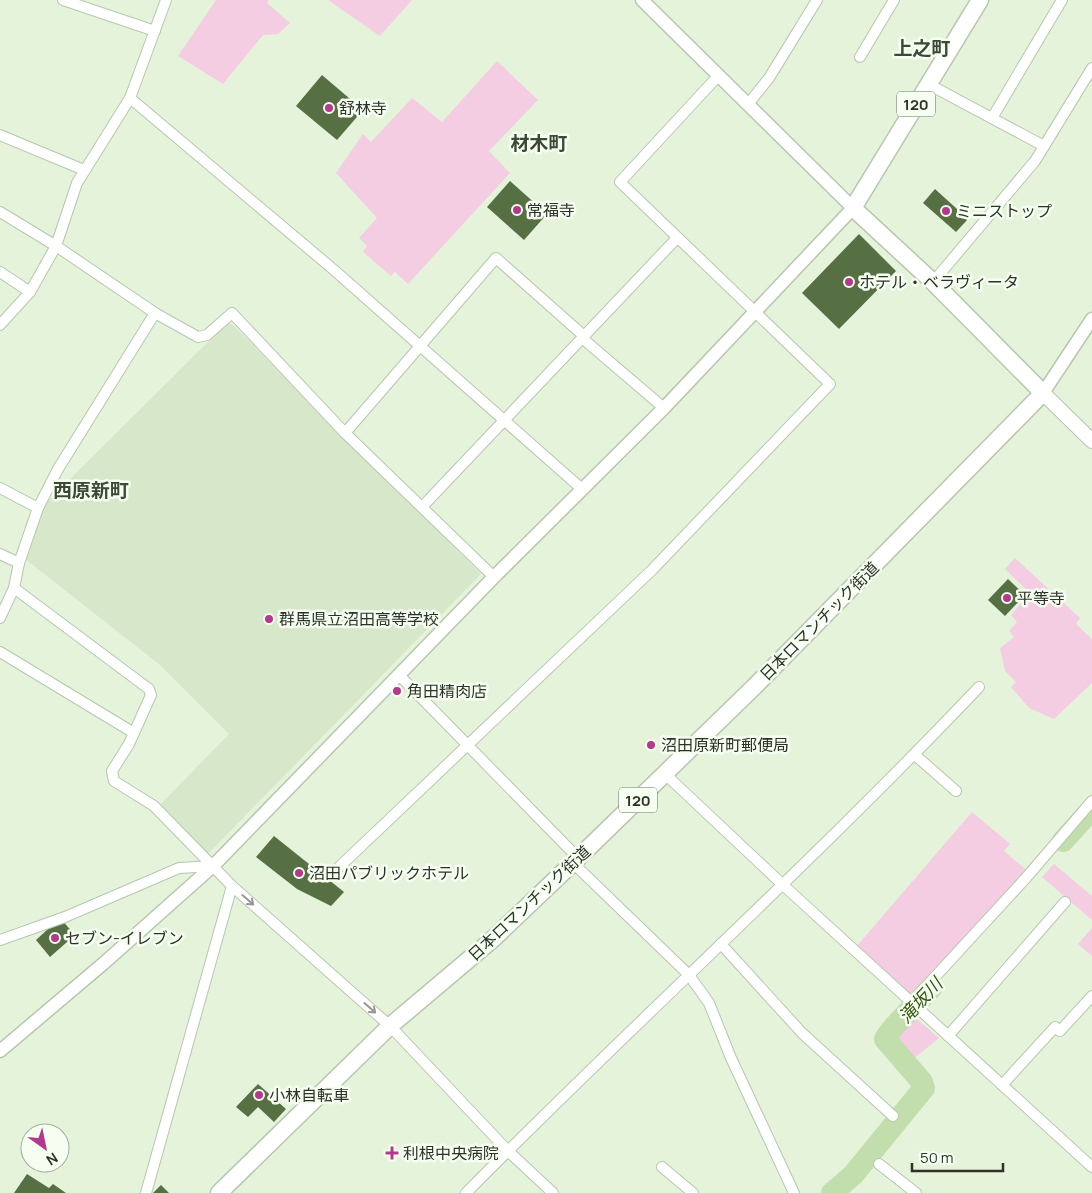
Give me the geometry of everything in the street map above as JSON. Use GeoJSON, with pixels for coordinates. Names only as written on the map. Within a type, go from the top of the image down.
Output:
{"type":"FeatureCollection","features":[{"type":"Feature","properties":{"kind":"highway","name":"120"},"geometry":{"type":"LineString","coordinates":[[853,208],[980,0]]}},
{"type":"Feature","properties":{"kind":"highway"},"geometry":{"type":"LineString","coordinates":[[853,208],[933,282],[1043,392]]}},
{"type":"Feature","properties":{"kind":"highway","name":"日本ロマンチック街道"},"geometry":{"type":"LineString","coordinates":[[219,1193],[390,1026],[493,939],[576,861],[755,686],[1043,392]]}},
{"type":"Feature","properties":{"kind":"main road"},"geometry":{"type":"LineString","coordinates":[[1043,392],[1092,441]]}},
{"type":"Feature","properties":{"kind":"street"},"geometry":{"type":"LineString","coordinates":[[63,0],[155,32]]}},
{"type":"Feature","properties":{"kind":"street"},"geometry":{"type":"LineString","coordinates":[[0,325],[30,292],[56,246],[77,183],[130,98],[166,0]]}},
{"type":"Feature","properties":{"kind":"street"},"geometry":{"type":"LineString","coordinates":[[0,1051],[104,963],[213,866],[494,577],[664,408],[853,208],[642,0]]}},
{"type":"Feature","properties":{"kind":"street"},"geometry":{"type":"LineString","coordinates":[[749,104],[769,78],[817,0]]}},
{"type":"Feature","properties":{"kind":"street"},"geometry":{"type":"LineString","coordinates":[[860,58],[894,0]]}},
{"type":"Feature","properties":{"kind":"street"},"geometry":{"type":"LineString","coordinates":[[992,118],[1062,0]]}},
{"type":"Feature","properties":{"kind":"street"},"geometry":{"type":"LineString","coordinates":[[933,282],[1035,161],[1092,68]]}},
{"type":"Feature","properties":{"kind":"street"},"geometry":{"type":"LineString","coordinates":[[337,869],[652,570],[830,384],[682,239],[677,238],[620,182],[719,75]]}},
{"type":"Feature","properties":{"kind":"street"},"geometry":{"type":"LineString","coordinates":[[928,84],[1044,146]]}},
{"type":"Feature","properties":{"kind":"street"},"geometry":{"type":"LineString","coordinates":[[130,98],[419,346],[582,489]]}},
{"type":"Feature","properties":{"kind":"street"},"geometry":{"type":"LineString","coordinates":[[0,135],[84,170]]}},
{"type":"Feature","properties":{"kind":"street"},"geometry":{"type":"LineString","coordinates":[[0,212],[56,246],[155,313],[198,337],[207,335],[232,313],[345,433],[494,577]]}},
{"type":"Feature","properties":{"kind":"street"},"geometry":{"type":"LineString","coordinates":[[422,508],[677,238]]}},
{"type":"Feature","properties":{"kind":"street"},"geometry":{"type":"LineString","coordinates":[[345,433],[496,258],[664,408]]}},
{"type":"Feature","properties":{"kind":"street"},"geometry":{"type":"LineString","coordinates":[[0,272],[30,292]]}},
{"type":"Feature","properties":{"kind":"street"},"geometry":{"type":"LineString","coordinates":[[0,618],[14,588],[19,564],[38,508],[58,469],[155,313]]}},
{"type":"Feature","properties":{"kind":"street"},"geometry":{"type":"LineString","coordinates":[[1043,392],[1092,319]]}},
{"type":"Feature","properties":{"kind":"street"},"geometry":{"type":"LineString","coordinates":[[0,488],[38,508]]}},
{"type":"Feature","properties":{"kind":"street"},"geometry":{"type":"LineString","coordinates":[[0,554],[19,564]]}},
{"type":"Feature","properties":{"kind":"street"},"geometry":{"type":"LineString","coordinates":[[14,588],[149,689],[151,695],[134,733],[112,771],[114,781],[154,806],[232,886],[390,1026],[508,1150],[553,1193]]}},
{"type":"Feature","properties":{"kind":"street"},"geometry":{"type":"LineString","coordinates":[[0,652],[134,733]]}},
{"type":"Feature","properties":{"kind":"street"},"geometry":{"type":"LineString","coordinates":[[399,675],[468,744],[576,861],[690,974],[709,1004],[731,1058],[794,1193]]}},
{"type":"Feature","properties":{"kind":"street"},"geometry":{"type":"LineString","coordinates":[[466,1193],[915,755],[979,687]]}},
{"type":"Feature","properties":{"kind":"street"},"geometry":{"type":"LineString","coordinates":[[915,755],[956,791]]}},
{"type":"Feature","properties":{"kind":"street"},"geometry":{"type":"LineString","coordinates":[[664,773],[915,1007],[1092,1167]]}},
{"type":"Feature","properties":{"kind":"street"},"geometry":{"type":"LineString","coordinates":[[915,1007],[1092,801]]}},
{"type":"Feature","properties":{"kind":"street"},"geometry":{"type":"LineString","coordinates":[[0,940],[56,920],[179,868],[213,866]]}},
{"type":"Feature","properties":{"kind":"street"},"geometry":{"type":"LineString","coordinates":[[146,1193],[232,886]]}},
{"type":"Feature","properties":{"kind":"street"},"geometry":{"type":"LineString","coordinates":[[948,1036],[1065,902]]}},
{"type":"Feature","properties":{"kind":"street"},"geometry":{"type":"LineString","coordinates":[[721,944],[802,1033],[893,1116]]}},
{"type":"Feature","properties":{"kind":"street"},"geometry":{"type":"LineString","coordinates":[[1002,1085],[1055,1027],[1060,1031],[1092,996]]}},
{"type":"Feature","properties":{"kind":"street"},"geometry":{"type":"LineString","coordinates":[[879,1164],[916,1193]]}},
{"type":"Feature","properties":{"kind":"street"},"geometry":{"type":"LineString","coordinates":[[662,1166],[693,1193]]}},
{"type":"Feature","properties":{"kind":"shaded area"},"geometry":{"type":"Polygon","coordinates":[[[216,0],[269,0],[267,3],[290,23],[278,34],[263,35],[223,84],[178,56],[216,0]]]}},
{"type":"Feature","properties":{"kind":"shaded area"},"geometry":{"type":"Polygon","coordinates":[[[328,0],[412,0],[380,36],[328,0]]]}},
{"type":"Feature","properties":{"kind":"shaded area"},"geometry":{"type":"Polygon","coordinates":[[[497,61],[538,100],[489,151],[510,173],[408,284],[395,272],[391,276],[363,252],[367,246],[359,238],[377,218],[336,173],[363,134],[371,142],[412,98],[442,122],[497,61]]]}},
{"type":"Feature","properties":{"kind":"shaded area","name":"群馬県立沼田高等学校"},"geometry":{"type":"Polygon","coordinates":[[[227,323],[232,324],[481,574],[207,855],[160,805],[229,734],[160,665],[24,558],[43,506],[227,323]]]}},
{"type":"Feature","properties":{"kind":"shaded area"},"geometry":{"type":"Polygon","coordinates":[[[1015,558],[1080,618],[1076,624],[1092,639],[1092,683],[1054,719],[1029,708],[1011,687],[1016,682],[1005,671],[1000,648],[1014,637],[1009,631],[1017,622],[1011,615],[1030,593],[1005,569],[1015,558]]]}},
{"type":"Feature","properties":{"kind":"shaded area"},"geometry":{"type":"Polygon","coordinates":[[[972,812],[1010,844],[1004,851],[1026,870],[981,924],[910,997],[856,947],[972,812]]]}},
{"type":"Feature","properties":{"kind":"shaded area"},"geometry":{"type":"Polygon","coordinates":[[[1054,864],[1092,896],[1092,920],[1042,877],[1054,864]]]}},
{"type":"Feature","properties":{"kind":"shaded area"},"geometry":{"type":"Polygon","coordinates":[[[1092,928],[1092,956],[1078,944],[1092,928]]]}},
{"type":"Feature","properties":{"kind":"shaded area"},"geometry":{"type":"Polygon","coordinates":[[[913,1016],[939,1038],[911,1061],[891,1037],[913,1016]]]}},
{"type":"Feature","properties":{"kind":"building","name":"舒林寺"},"geometry":{"type":"Polygon","coordinates":[[[322,75],[363,110],[337,140],[296,106],[322,75]]]}},
{"type":"Feature","properties":{"kind":"building","name":"常福寺"},"geometry":{"type":"Polygon","coordinates":[[[510,181],[547,214],[524,240],[487,207],[510,181]]]}},
{"type":"Feature","properties":{"kind":"building","name":"ミニストップ"},"geometry":{"type":"Polygon","coordinates":[[[935,189],[968,219],[956,232],[923,203],[935,189]]]}},
{"type":"Feature","properties":{"kind":"building","name":"ホテル・ベラヴィータ"},"geometry":{"type":"Polygon","coordinates":[[[859,234],[896,271],[839,329],[802,293],[859,234]]]}},
{"type":"Feature","properties":{"kind":"building","name":"平等寺"},"geometry":{"type":"Polygon","coordinates":[[[1008,579],[1025,595],[1005,616],[988,600],[1008,579]]]}},
{"type":"Feature","properties":{"kind":"building","name":"沼田パブリックホテル"},"geometry":{"type":"Polygon","coordinates":[[[274,836],[344,892],[331,906],[297,889],[256,857],[274,836]]]}},
{"type":"Feature","properties":{"kind":"building","name":"セブン-イレブン"},"geometry":{"type":"Polygon","coordinates":[[[60,918],[75,935],[50,957],[36,940],[60,918]]]}},
{"type":"Feature","properties":{"kind":"building","name":"小林自転車"},"geometry":{"type":"Polygon","coordinates":[[[258,1084],[286,1109],[274,1122],[258,1107],[248,1117],[236,1107],[258,1084]]]}},
{"type":"Feature","properties":{"kind":"building"},"geometry":{"type":"Polygon","coordinates":[[[27,1174],[49,1188],[53,1184],[66,1193],[14,1193],[27,1174]]]}},
{"type":"Feature","properties":{"kind":"building"},"geometry":{"type":"Polygon","coordinates":[[[161,1185],[169,1193],[153,1193],[161,1185]]]}},
{"type":"Feature","properties":{"kind":"waterway","name":"滝坂川"},"geometry":{"type":"LineString","coordinates":[[1063,841],[1092,809]]}},
{"type":"Feature","properties":{"kind":"waterway","name":"滝坂川"},"geometry":{"type":"LineString","coordinates":[[832,1193],[853,1175],[924,1088],[922,1082],[885,1039],[898,1022],[932,987]]}},
{"type":"Feature","properties":{"kind":"place","name":"舒林寺"},"geometry":{"type":"Point","coordinates":[329,108]}},
{"type":"Feature","properties":{"kind":"place","name":"常福寺"},"geometry":{"type":"Point","coordinates":[517,210]}},
{"type":"Feature","properties":{"kind":"place","name":"ミニストップ"},"geometry":{"type":"Point","coordinates":[946,211]}},
{"type":"Feature","properties":{"kind":"place","name":"ホテル・ベラヴィータ"},"geometry":{"type":"Point","coordinates":[849,282]}},
{"type":"Feature","properties":{"kind":"place","name":"平等寺"},"geometry":{"type":"Point","coordinates":[1007,598]}},
{"type":"Feature","properties":{"kind":"place","name":"群馬県立沼田高等学校"},"geometry":{"type":"Point","coordinates":[269,619]}},
{"type":"Feature","properties":{"kind":"place","name":"角田精肉店"},"geometry":{"type":"Point","coordinates":[397,691]}},
{"type":"Feature","properties":{"kind":"place","name":"沼田原新町郵便局"},"geometry":{"type":"Point","coordinates":[651,745]}},
{"type":"Feature","properties":{"kind":"place","name":"沼田パブリックホテル"},"geometry":{"type":"Point","coordinates":[299,873]}},
{"type":"Feature","properties":{"kind":"place","name":"セブン-イレブン"},"geometry":{"type":"Point","coordinates":[55,938]}},
{"type":"Feature","properties":{"kind":"place","name":"小林自転車"},"geometry":{"type":"Point","coordinates":[259,1095]}},
{"type":"Feature","properties":{"kind":"place","name":"利根中央病院"},"geometry":{"type":"Point","coordinates":[392,1153]}},
{"type":"Feature","properties":{"kind":"district","name":"上之町"},"geometry":{"type":"Point","coordinates":[922,48]}},
{"type":"Feature","properties":{"kind":"district","name":"材木町"},"geometry":{"type":"Point","coordinates":[539,143]}},
{"type":"Feature","properties":{"kind":"district","name":"西原新町"},"geometry":{"type":"Point","coordinates":[91,490]}}]}
